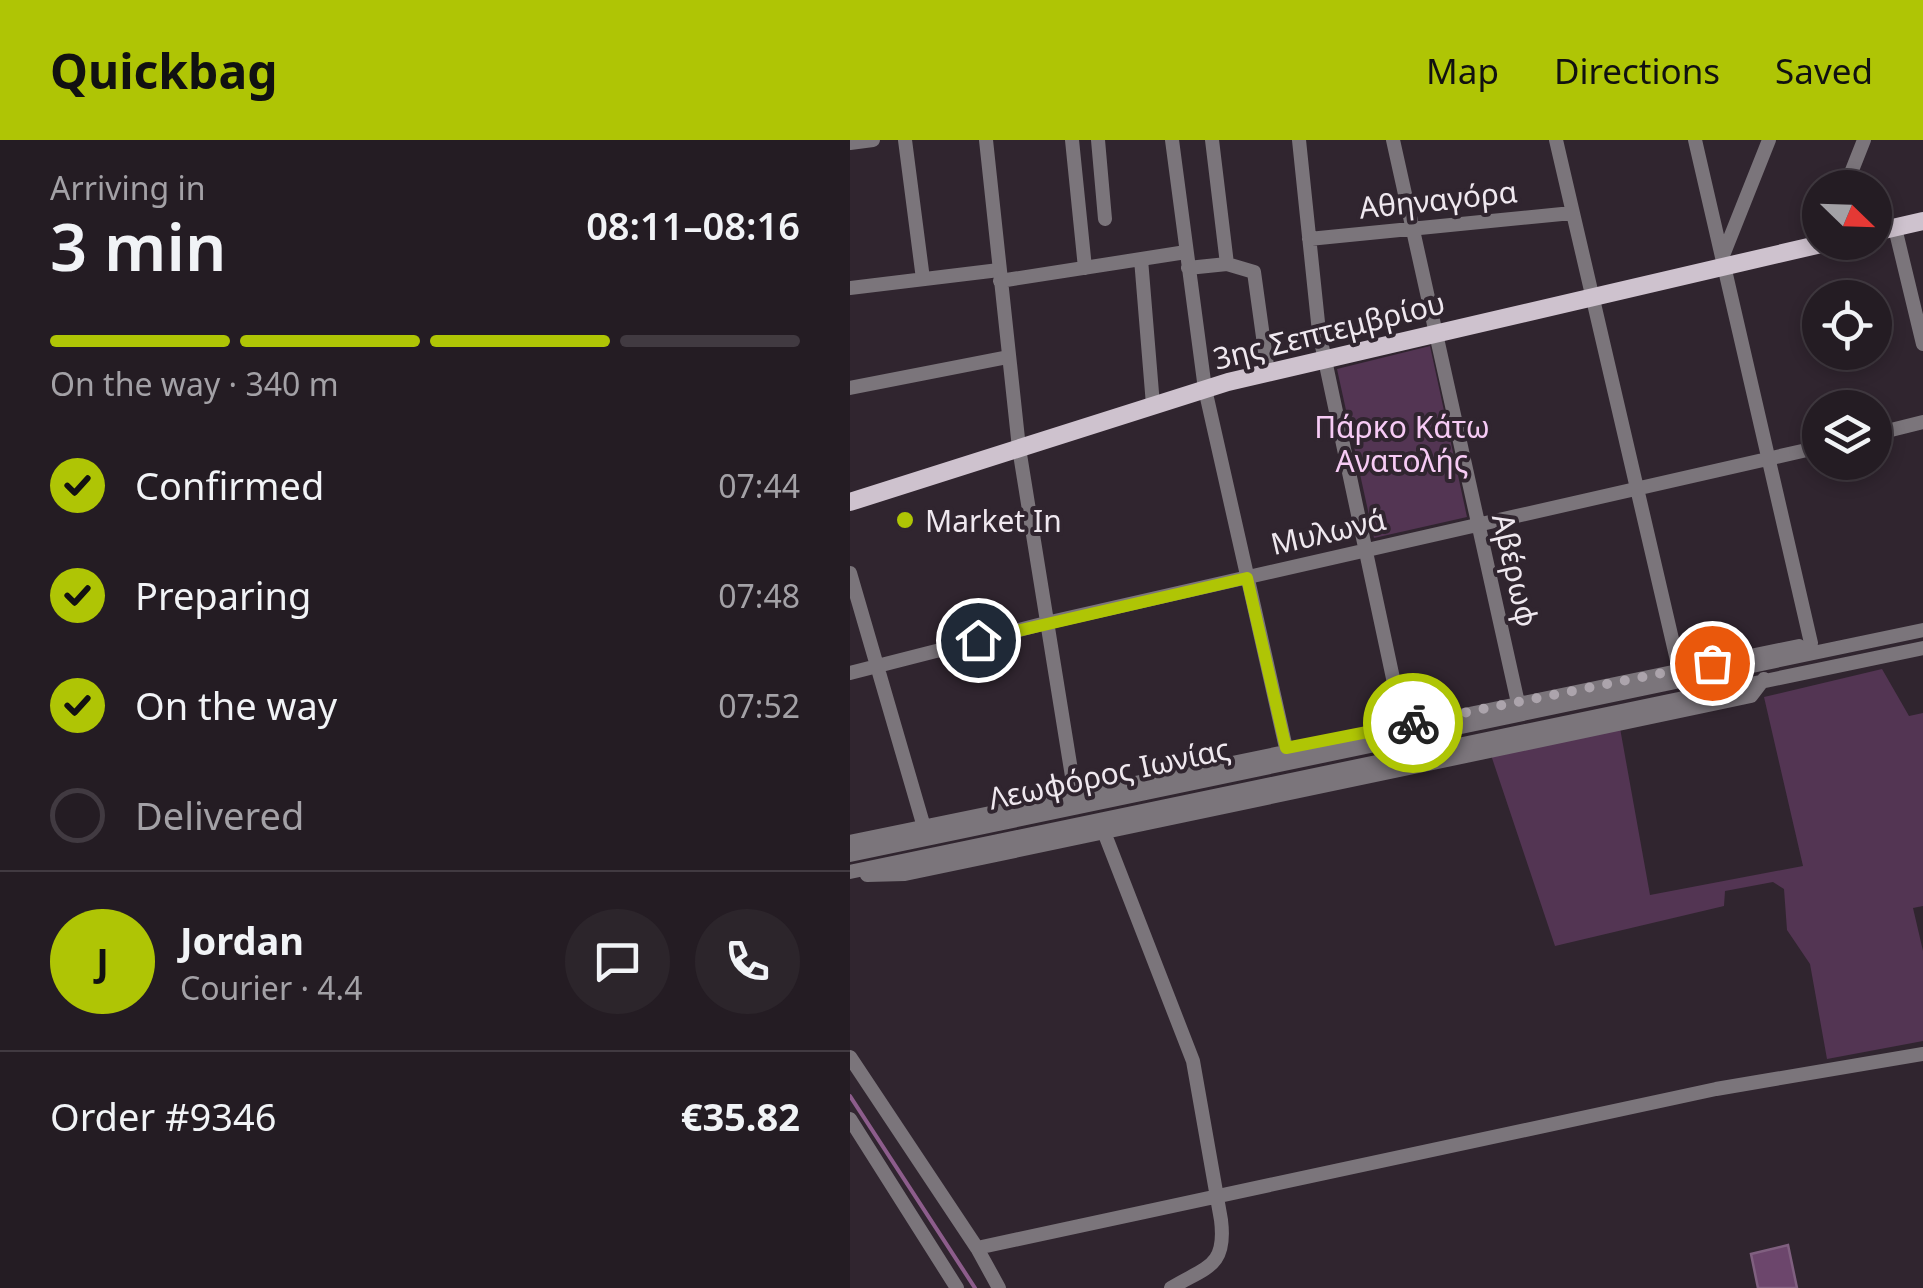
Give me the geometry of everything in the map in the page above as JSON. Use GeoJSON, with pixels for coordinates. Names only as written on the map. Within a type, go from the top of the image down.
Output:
{"type":"FeatureCollection","features":[{"type":"Feature","properties":{"kind":"main road"},"geometry":{"type":"LineString","coordinates":[[1892,229],[1923,221]]}},
{"type":"Feature","properties":{"kind":"main road","name":"3ης Σεπτεμβρίου"},"geometry":{"type":"LineString","coordinates":[[850,502],[1205,388],[1726,260],[1802,247]]}},
{"type":"Feature","properties":{"kind":"street"},"geometry":{"type":"LineString","coordinates":[[850,143],[873,140]]}},
{"type":"Feature","properties":{"kind":"street"},"geometry":{"type":"LineString","coordinates":[[905,140],[922,279]]}},
{"type":"Feature","properties":{"kind":"street"},"geometry":{"type":"LineString","coordinates":[[986,140],[1020,448],[1075,795]]}},
{"type":"Feature","properties":{"kind":"street"},"geometry":{"type":"LineString","coordinates":[[1072,140],[1085,268]]}},
{"type":"Feature","properties":{"kind":"street"},"geometry":{"type":"LineString","coordinates":[[1098,140],[1106,218]]}},
{"type":"Feature","properties":{"kind":"street"},"geometry":{"type":"LineString","coordinates":[[1172,140],[1205,388],[1286,748]]}},
{"type":"Feature","properties":{"kind":"street"},"geometry":{"type":"LineString","coordinates":[[1212,140],[1227,264]]}},
{"type":"Feature","properties":{"kind":"street"},"geometry":{"type":"LineString","coordinates":[[1298,140],[1324,359],[1402,725]]}},
{"type":"Feature","properties":{"kind":"street","name":"Αβέρωφ"},"geometry":{"type":"LineString","coordinates":[[1393,140],[1518,704]]}},
{"type":"Feature","properties":{"kind":"street"},"geometry":{"type":"LineString","coordinates":[[1556,140],[1679,670]]}},
{"type":"Feature","properties":{"kind":"street"},"geometry":{"type":"LineString","coordinates":[[1695,140],[1726,260],[1812,643]]}},
{"type":"Feature","properties":{"kind":"street"},"geometry":{"type":"LineString","coordinates":[[1726,260],[1770,140]]}},
{"type":"Feature","properties":{"kind":"street"},"geometry":{"type":"LineString","coordinates":[[1852,170],[1864,140]]}},
{"type":"Feature","properties":{"kind":"street","name":"Αθηναγόρα"},"geometry":{"type":"LineString","coordinates":[[1308,239],[1572,213]]}},
{"type":"Feature","properties":{"kind":"street"},"geometry":{"type":"LineString","coordinates":[[1895,228],[1923,344]]}},
{"type":"Feature","properties":{"kind":"street"},"geometry":{"type":"LineString","coordinates":[[850,288],[1085,268],[1186,252]]}},
{"type":"Feature","properties":{"kind":"street"},"geometry":{"type":"LineString","coordinates":[[1141,260],[1153,405]]}},
{"type":"Feature","properties":{"kind":"street"},"geometry":{"type":"LineString","coordinates":[[1188,268],[1227,264],[1254,272],[1268,373]]}},
{"type":"Feature","properties":{"kind":"street"},"geometry":{"type":"LineString","coordinates":[[850,388],[1008,357]]}},
{"type":"Feature","properties":{"kind":"street"},"geometry":{"type":"LineString","coordinates":[[1892,430],[1923,422]]}},
{"type":"Feature","properties":{"kind":"street","name":"Μυλωνά"},"geometry":{"type":"LineString","coordinates":[[850,673],[1046,623],[1802,451]]}},
{"type":"Feature","properties":{"kind":"street"},"geometry":{"type":"LineString","coordinates":[[850,573],[924,827]]}},
{"type":"Feature","properties":{"kind":"street","name":"Λεωφόρος Ιωνίας"},"geometry":{"type":"LineString","coordinates":[[850,842],[1286,748],[1812,643],[1885,629],[1915,632]]}},
{"type":"Feature","properties":{"kind":"street","name":"Λεωφόρος Ιωνίας"},"geometry":{"type":"LineString","coordinates":[[850,855],[1915,632]]}},
{"type":"Feature","properties":{"kind":"street","name":"Λεωφόρος Ιωνίας"},"geometry":{"type":"LineString","coordinates":[[851,872],[1923,648]]}},
{"type":"Feature","properties":{"kind":"street","name":"Λεωφόρος Ιωνίας"},"geometry":{"type":"LineString","coordinates":[[851,872],[871,876],[906,874],[1751,696],[1765,679]]}},
{"type":"Feature","properties":{"kind":"street"},"geometry":{"type":"LineString","coordinates":[[1104,832],[1193,1061],[1216,1194],[1221,1252],[1190,1284],[1171,1288]]}},
{"type":"Feature","properties":{"kind":"street"},"geometry":{"type":"LineString","coordinates":[[977,1248],[1734,1086],[1923,1054]]}},
{"type":"Feature","properties":{"kind":"street"},"geometry":{"type":"LineString","coordinates":[[850,1057],[977,1248],[998,1288]]}},
{"type":"Feature","properties":{"kind":"street"},"geometry":{"type":"LineString","coordinates":[[850,1119],[957,1288]]}},
{"type":"Feature","properties":{"kind":"green space","name":"Πάρκο Κάτω Ανατολής"},"geometry":{"type":"Polygon","coordinates":[[[1430,346],[1467,517],[1374,538],[1337,369],[1430,346]]]}},
{"type":"Feature","properties":{"kind":"green space"},"geometry":{"type":"Polygon","coordinates":[[[1882,669],[1909,716],[1923,713],[1923,906],[1913,908],[1923,951],[1923,1041],[1827,1059],[1810,964],[1787,930],[1784,889],[1773,882],[1725,891],[1724,906],[1555,946],[1491,755],[1620,728],[1650,895],[1803,866],[1764,697],[1882,669]]]}},
{"type":"Feature","properties":{"kind":"building"},"geometry":{"type":"Polygon","coordinates":[[[1788,1245],[1797,1288],[1758,1288],[1751,1254],[1788,1245]]]}},
{"type":"Feature","properties":{"kind":"waterway"},"geometry":{"type":"LineString","coordinates":[[850,1096],[975,1288]]}},
{"type":"Feature","properties":{"kind":"way so far"},"geometry":{"type":"LineString","coordinates":[[1413,723],[1712,663]]}},
{"type":"Feature","properties":{"kind":"place","name":"Market In"},"geometry":{"type":"Point","coordinates":[905,520]}},
{"type":"Feature","properties":{"kind":"route"},"geometry":{"type":"LineString","coordinates":[[978,640],[1247,578],[1286,748],[1413,723]]}}]}
